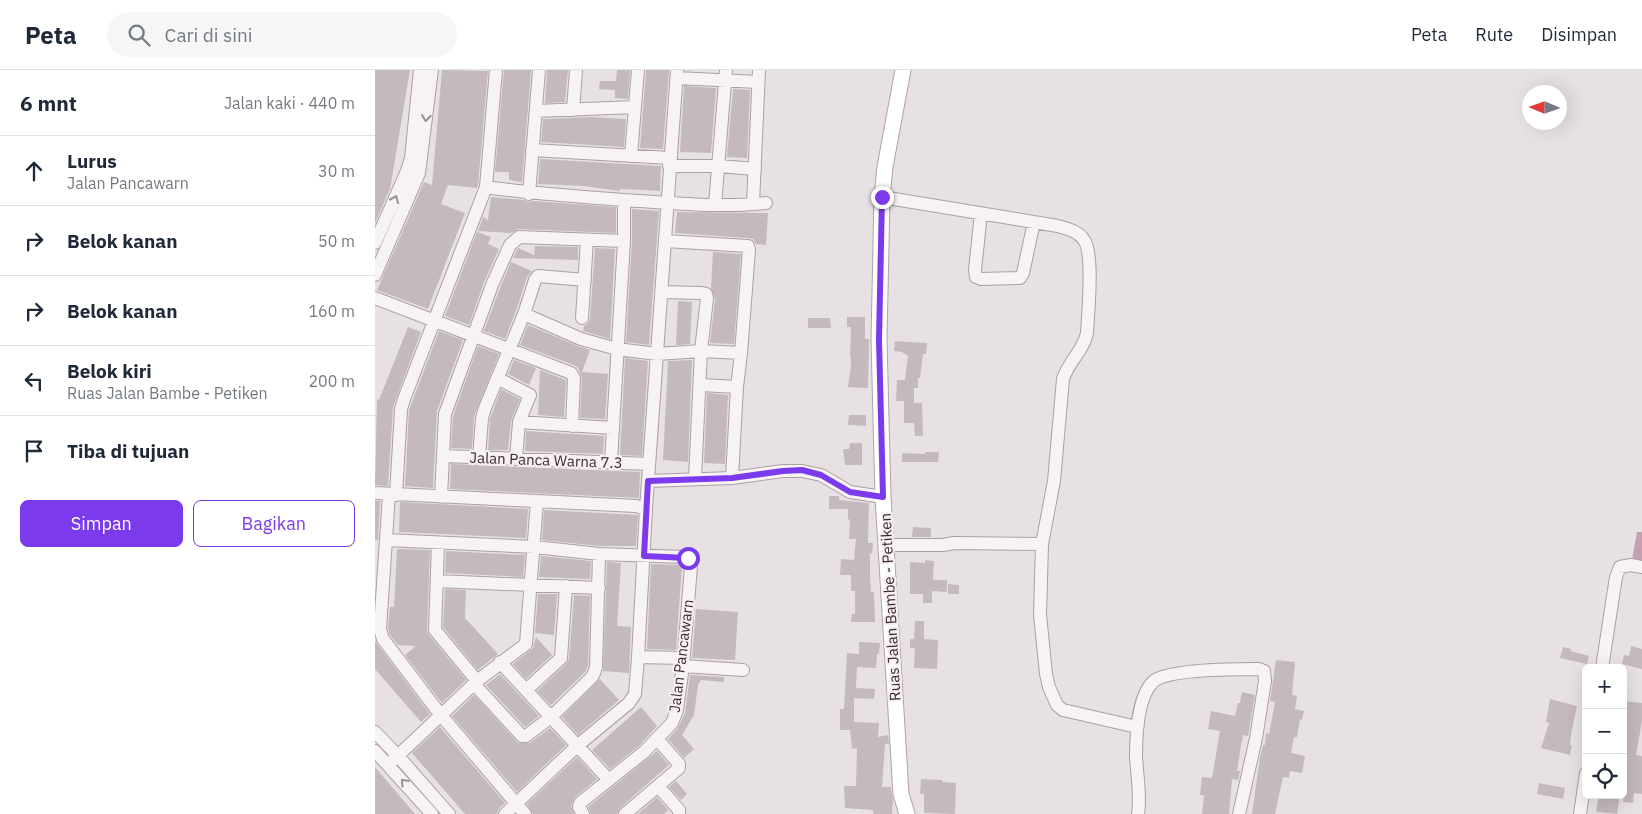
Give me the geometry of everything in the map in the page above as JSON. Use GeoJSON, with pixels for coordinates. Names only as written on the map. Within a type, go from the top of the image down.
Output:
{"type":"FeatureCollection","features":[{"type":"Feature","properties":{"kind":"main road","name":"Ruas Jalan Bambe - Petiken"},"geometry":{"type":"LineString","coordinates":[[903,70],[885,168],[882,197],[879,340],[883,497],[901,794],[907,814]]}},
{"type":"Feature","properties":{"kind":"street"},"geometry":{"type":"LineString","coordinates":[[375,243],[411,158],[420,70]]}},
{"type":"Feature","properties":{"kind":"street"},"geometry":{"type":"LineString","coordinates":[[375,275],[419,173],[431,70]]}},
{"type":"Feature","properties":{"kind":"street"},"geometry":{"type":"LineString","coordinates":[[496,70],[486,187],[402,403],[386,540],[381,634],[440,714],[525,814]]}},
{"type":"Feature","properties":{"kind":"street"},"geometry":{"type":"LineString","coordinates":[[529,194],[539,70]]}},
{"type":"Feature","properties":{"kind":"street"},"geometry":{"type":"LineString","coordinates":[[573,110],[576,70]]}},
{"type":"Feature","properties":{"kind":"street"},"geometry":{"type":"LineString","coordinates":[[631,156],[638,70]]}},
{"type":"Feature","properties":{"kind":"street"},"geometry":{"type":"LineString","coordinates":[[486,187],[529,194],[667,204],[715,206],[759,204],[755,169],[758,76],[677,74],[667,204],[646,510],[639,657],[633,699],[577,746],[505,814]]}},
{"type":"Feature","properties":{"kind":"street"},"geometry":{"type":"LineString","coordinates":[[715,206],[726,75]]}},
{"type":"Feature","properties":{"kind":"street"},"geometry":{"type":"LineString","coordinates":[[536,111],[635,107]]}},
{"type":"Feature","properties":{"kind":"street"},"geometry":{"type":"LineString","coordinates":[[532,150],[631,156],[670,162],[755,169]]}},
{"type":"Feature","properties":{"kind":"street"},"geometry":{"type":"LineString","coordinates":[[882,197],[1074,230],[1085,241],[1089,265],[1087,333],[1084,343],[1063,379],[1054,481],[1043,544],[1040,615],[1046,674],[1053,698],[1063,710],[1137,727]]}},
{"type":"Feature","properties":{"kind":"street"},"geometry":{"type":"LineString","coordinates":[[611,462],[625,200]]}},
{"type":"Feature","properties":{"kind":"street"},"geometry":{"type":"LineString","coordinates":[[981,213],[975,274],[981,278],[1020,278],[1023,273],[1034,222]]}},
{"type":"Feature","properties":{"kind":"street"},"geometry":{"type":"LineString","coordinates":[[441,497],[445,414],[492,285],[510,244],[519,237],[624,241]]}},
{"type":"Feature","properties":{"kind":"street"},"geometry":{"type":"LineString","coordinates":[[582,318],[587,240]]}},
{"type":"Feature","properties":{"kind":"street"},"geometry":{"type":"LineString","coordinates":[[665,241],[748,246],[732,478]]}},
{"type":"Feature","properties":{"kind":"street"},"geometry":{"type":"LineString","coordinates":[[479,458],[482,418],[524,314],[535,280],[538,276],[585,280]]}},
{"type":"Feature","properties":{"kind":"street"},"geometry":{"type":"LineString","coordinates":[[661,292],[706,294],[701,351],[701,385],[695,478]]}},
{"type":"Feature","properties":{"kind":"street"},"geometry":{"type":"LineString","coordinates":[[375,298],[572,374],[574,378],[572,426]]}},
{"type":"Feature","properties":{"kind":"street"},"geometry":{"type":"LineString","coordinates":[[524,314],[581,339],[617,349],[657,354],[701,351],[741,353]]}},
{"type":"Feature","properties":{"kind":"street"},"geometry":{"type":"LineString","coordinates":[[497,378],[530,396],[519,422],[516,458]]}},
{"type":"Feature","properties":{"kind":"street"},"geometry":{"type":"LineString","coordinates":[[701,385],[737,387]]}},
{"type":"Feature","properties":{"kind":"street"},"geometry":{"type":"LineString","coordinates":[[519,422],[613,428]]}},
{"type":"Feature","properties":{"kind":"street","name":"Jalan Panca Warna 7.3"},"geometry":{"type":"LineString","coordinates":[[443,456],[649,464]]}},
{"type":"Feature","properties":{"kind":"street"},"geometry":{"type":"LineString","coordinates":[[648,481],[732,478],[802,470],[821,475],[850,492],[883,497]]}},
{"type":"Feature","properties":{"kind":"street"},"geometry":{"type":"LineString","coordinates":[[375,493],[636,506],[646,510]]}},
{"type":"Feature","properties":{"kind":"street"},"geometry":{"type":"LineString","coordinates":[[388,765],[476,682],[526,644],[535,547],[537,501]]}},
{"type":"Feature","properties":{"kind":"street","name":"Jalan Pancawarn"},"geometry":{"type":"LineString","coordinates":[[386,540],[438,544],[535,547],[599,554],[685,557],[690,562],[683,662],[675,716],[672,723],[657,740],[580,803],[579,807],[583,814]]}},
{"type":"Feature","properties":{"kind":"street"},"geometry":{"type":"LineString","coordinates":[[438,544],[435,630],[522,736],[526,736],[551,717],[595,673],[599,554]]}},
{"type":"Feature","properties":{"kind":"street"},"geometry":{"type":"LineString","coordinates":[[886,544],[1043,544]]}},
{"type":"Feature","properties":{"kind":"street"},"geometry":{"type":"LineString","coordinates":[[1603,664],[1620,566],[1642,567]]}},
{"type":"Feature","properties":{"kind":"street"},"geometry":{"type":"LineString","coordinates":[[437,580],[599,588]]}},
{"type":"Feature","properties":{"kind":"street"},"geometry":{"type":"LineString","coordinates":[[526,690],[561,658],[566,586]]}},
{"type":"Feature","properties":{"kind":"street"},"geometry":{"type":"LineString","coordinates":[[639,657],[743,670]]}},
{"type":"Feature","properties":{"kind":"street"},"geometry":{"type":"LineString","coordinates":[[500,662],[609,780]]}},
{"type":"Feature","properties":{"kind":"street"},"geometry":{"type":"LineString","coordinates":[[1138,814],[1137,727],[1145,694],[1155,680],[1169,675],[1221,669],[1263,670],[1265,681],[1239,814]]}},
{"type":"Feature","properties":{"kind":"street"},"geometry":{"type":"LineString","coordinates":[[375,732],[399,756],[449,814]]}},
{"type":"Feature","properties":{"kind":"street"},"geometry":{"type":"LineString","coordinates":[[625,814],[679,768],[679,764],[657,740]]}},
{"type":"Feature","properties":{"kind":"street"},"geometry":{"type":"LineString","coordinates":[[375,751],[425,812]]}},
{"type":"Feature","properties":{"kind":"street"},"geometry":{"type":"LineString","coordinates":[[658,786],[679,810],[679,814]]}},
{"type":"Feature","properties":{"kind":"street"},"geometry":{"type":"LineString","coordinates":[[1580,814],[1582,799]]}},
{"type":"Feature","properties":{"kind":"shaded area"},"geometry":{"type":"Polygon","coordinates":[[[1637,532],[1642,532],[1642,567],[1631,565],[1637,532]]]}},
{"type":"Feature","properties":{"kind":"building"},"geometry":{"type":"Polygon","coordinates":[[[375,70],[410,70],[390,189],[375,223],[375,70]]]}},
{"type":"Feature","properties":{"kind":"building"},"geometry":{"type":"Polygon","coordinates":[[[442,70],[488,71],[478,185],[477,188],[448,185],[441,204],[465,213],[428,309],[377,290],[424,182],[432,185],[442,70]]]}},
{"type":"Feature","properties":{"kind":"building"},"geometry":{"type":"Polygon","coordinates":[[[504,70],[531,70],[522,182],[509,180],[509,172],[495,172],[504,70]]]}},
{"type":"Feature","properties":{"kind":"building"},"geometry":{"type":"Polygon","coordinates":[[[547,70],[568,70],[565,102],[545,103],[547,70]]]}},
{"type":"Feature","properties":{"kind":"building"},"geometry":{"type":"Polygon","coordinates":[[[617,70],[630,70],[628,99],[615,98],[615,90],[599,89],[600,81],[616,81],[617,70]]]}},
{"type":"Feature","properties":{"kind":"building"},"geometry":{"type":"Polygon","coordinates":[[[646,70],[669,70],[663,149],[640,148],[646,70]]]}},
{"type":"Feature","properties":{"kind":"building"},"geometry":{"type":"Polygon","coordinates":[[[684,86],[716,88],[711,153],[680,152],[684,86]]]}},
{"type":"Feature","properties":{"kind":"building"},"geometry":{"type":"Polygon","coordinates":[[[733,89],[750,90],[747,158],[727,157],[733,89]]]}},
{"type":"Feature","properties":{"kind":"building"},"geometry":{"type":"Polygon","coordinates":[[[591,117],[626,119],[624,147],[541,142],[543,119],[591,117]]]}},
{"type":"Feature","properties":{"kind":"building"},"geometry":{"type":"Polygon","coordinates":[[[540,159],[661,166],[660,191],[620,189],[620,191],[584,186],[538,184],[540,159]]]}},
{"type":"Feature","properties":{"kind":"building"},"geometry":{"type":"Polygon","coordinates":[[[491,197],[528,202],[616,207],[616,233],[519,229],[511,233],[478,231],[483,217],[488,220],[491,197]]]}},
{"type":"Feature","properties":{"kind":"building"},"geometry":{"type":"Polygon","coordinates":[[[632,209],[659,211],[649,345],[626,342],[632,209]]]}},
{"type":"Feature","properties":{"kind":"building"},"geometry":{"type":"Polygon","coordinates":[[[677,212],[768,213],[766,245],[756,244],[753,239],[748,238],[675,233],[677,212]]]}},
{"type":"Feature","properties":{"kind":"building"},"geometry":{"type":"Polygon","coordinates":[[[477,232],[491,237],[488,244],[499,249],[484,282],[469,325],[445,316],[477,232]]]}},
{"type":"Feature","properties":{"kind":"building"},"geometry":{"type":"Polygon","coordinates":[[[535,246],[578,247],[578,260],[513,258],[518,248],[534,255],[535,246]]]}},
{"type":"Feature","properties":{"kind":"building"},"geometry":{"type":"Polygon","coordinates":[[[595,248],[615,249],[610,339],[583,331],[584,326],[590,319],[595,248]]]}},
{"type":"Feature","properties":{"kind":"building"},"geometry":{"type":"Polygon","coordinates":[[[713,252],[741,254],[734,344],[710,343],[715,299],[711,288],[713,252]]]}},
{"type":"Feature","properties":{"kind":"building"},"geometry":{"type":"Polygon","coordinates":[[[511,262],[532,271],[527,277],[505,339],[484,331],[511,262]]]}},
{"type":"Feature","properties":{"kind":"building"},"geometry":{"type":"Polygon","coordinates":[[[678,301],[692,302],[690,344],[676,345],[678,301]]]}},
{"type":"Feature","properties":{"kind":"building"},"geometry":{"type":"Polygon","coordinates":[[[847,317],[865,317],[865,339],[869,339],[868,388],[848,387],[851,366],[851,327],[847,327],[847,317]]]}},
{"type":"Feature","properties":{"kind":"building"},"geometry":{"type":"Polygon","coordinates":[[[808,318],[830,318],[831,328],[808,328],[808,318]]]}},
{"type":"Feature","properties":{"kind":"building"},"geometry":{"type":"Polygon","coordinates":[[[528,325],[590,350],[582,372],[608,374],[605,419],[580,418],[582,378],[578,368],[520,345],[528,325]]]}},
{"type":"Feature","properties":{"kind":"building"},"geometry":{"type":"Polygon","coordinates":[[[408,327],[421,332],[393,407],[388,486],[375,485],[377,399],[379,400],[408,327]]]}},
{"type":"Feature","properties":{"kind":"building"},"geometry":{"type":"Polygon","coordinates":[[[439,331],[463,340],[437,411],[433,488],[405,486],[409,410],[439,331]]]}},
{"type":"Feature","properties":{"kind":"building"},"geometry":{"type":"Polygon","coordinates":[[[895,341],[927,343],[926,354],[923,354],[920,378],[918,378],[918,388],[914,388],[914,403],[922,403],[923,436],[915,436],[914,423],[904,423],[904,401],[896,401],[897,380],[905,380],[908,356],[902,352],[894,351],[895,341]]]}},
{"type":"Feature","properties":{"kind":"building"},"geometry":{"type":"Polygon","coordinates":[[[478,346],[499,354],[474,416],[472,449],[451,448],[453,416],[478,346]]]}},
{"type":"Feature","properties":{"kind":"building"},"geometry":{"type":"Polygon","coordinates":[[[625,358],[648,361],[642,456],[620,455],[625,358]]]}},
{"type":"Feature","properties":{"kind":"building"},"geometry":{"type":"Polygon","coordinates":[[[514,360],[536,368],[529,385],[508,374],[514,360]]]}},
{"type":"Feature","properties":{"kind":"building"},"geometry":{"type":"Polygon","coordinates":[[[692,360],[688,462],[663,460],[668,361],[692,360]]]}},
{"type":"Feature","properties":{"kind":"building"},"geometry":{"type":"Polygon","coordinates":[[[540,370],[566,380],[564,417],[538,415],[540,370]]]}},
{"type":"Feature","properties":{"kind":"building"},"geometry":{"type":"Polygon","coordinates":[[[501,389],[520,399],[511,421],[508,450],[488,450],[490,419],[501,389]]]}},
{"type":"Feature","properties":{"kind":"building"},"geometry":{"type":"Polygon","coordinates":[[[707,393],[728,395],[725,464],[704,463],[707,393]]]}},
{"type":"Feature","properties":{"kind":"building"},"geometry":{"type":"Polygon","coordinates":[[[849,415],[866,415],[866,426],[848,425],[849,415]]]}},
{"type":"Feature","properties":{"kind":"building"},"geometry":{"type":"Polygon","coordinates":[[[526,431],[604,436],[603,454],[525,451],[526,431]]]}},
{"type":"Feature","properties":{"kind":"building"},"geometry":{"type":"Polygon","coordinates":[[[850,443],[862,443],[862,465],[845,465],[843,449],[849,449],[850,443]]]}},
{"type":"Feature","properties":{"kind":"building"},"geometry":{"type":"Polygon","coordinates":[[[925,452],[939,452],[938,462],[902,462],[902,453],[925,454],[925,452]]]}},
{"type":"Feature","properties":{"kind":"building"},"geometry":{"type":"Polygon","coordinates":[[[451,464],[640,472],[639,498],[450,489],[451,464]]]}},
{"type":"Feature","properties":{"kind":"building"},"geometry":{"type":"Polygon","coordinates":[[[829,496],[839,496],[839,500],[869,503],[868,543],[873,543],[872,554],[870,553],[870,575],[871,592],[874,592],[875,622],[851,622],[852,614],[855,614],[855,591],[851,591],[851,575],[840,575],[841,559],[854,560],[856,539],[849,539],[850,520],[848,519],[848,509],[829,509],[829,496]]]}},
{"type":"Feature","properties":{"kind":"building"},"geometry":{"type":"Polygon","coordinates":[[[375,501],[380,501],[378,540],[375,540],[375,501]]]}},
{"type":"Feature","properties":{"kind":"building"},"geometry":{"type":"Polygon","coordinates":[[[400,502],[528,509],[526,538],[399,532],[400,502]]]}},
{"type":"Feature","properties":{"kind":"building"},"geometry":{"type":"Polygon","coordinates":[[[544,510],[638,515],[636,546],[600,546],[542,540],[544,510]]]}},
{"type":"Feature","properties":{"kind":"building"},"geometry":{"type":"Polygon","coordinates":[[[913,527],[931,528],[931,537],[912,537],[913,527]]]}},
{"type":"Feature","properties":{"kind":"building"},"geometry":{"type":"Polygon","coordinates":[[[397,549],[430,550],[427,630],[466,680],[442,703],[405,655],[416,646],[398,645],[390,635],[388,628],[390,607],[394,607],[397,549]]]}},
{"type":"Feature","properties":{"kind":"building"},"geometry":{"type":"Polygon","coordinates":[[[446,551],[525,555],[523,577],[445,573],[446,551]]]}},
{"type":"Feature","properties":{"kind":"building"},"geometry":{"type":"Polygon","coordinates":[[[541,556],[591,561],[590,579],[539,577],[541,556]]]}},
{"type":"Feature","properties":{"kind":"building"},"geometry":{"type":"Polygon","coordinates":[[[925,560],[934,561],[933,580],[947,580],[947,592],[932,591],[932,603],[923,603],[923,594],[910,594],[910,562],[925,563],[925,560]]]}},
{"type":"Feature","properties":{"kind":"building"},"geometry":{"type":"Polygon","coordinates":[[[607,562],[621,563],[617,626],[631,627],[629,673],[603,671],[607,562]]]}},
{"type":"Feature","properties":{"kind":"building"},"geometry":{"type":"Polygon","coordinates":[[[651,564],[682,565],[676,650],[647,649],[651,564]]]}},
{"type":"Feature","properties":{"kind":"building"},"geometry":{"type":"Polygon","coordinates":[[[948,584],[959,585],[959,594],[948,594],[948,584]]]}},
{"type":"Feature","properties":{"kind":"building"},"geometry":{"type":"Polygon","coordinates":[[[445,589],[466,590],[465,618],[498,654],[478,670],[443,627],[445,589]]]}},
{"type":"Feature","properties":{"kind":"building"},"geometry":{"type":"Polygon","coordinates":[[[538,594],[557,594],[554,635],[535,633],[538,594]]]}},
{"type":"Feature","properties":{"kind":"building"},"geometry":{"type":"Polygon","coordinates":[[[574,595],[590,596],[588,666],[585,672],[551,705],[537,691],[569,659],[574,595]]]}},
{"type":"Feature","properties":{"kind":"building"},"geometry":{"type":"Polygon","coordinates":[[[696,609],[738,612],[735,660],[692,658],[696,609]]]}},
{"type":"Feature","properties":{"kind":"building"},"geometry":{"type":"Polygon","coordinates":[[[915,621],[924,621],[924,639],[938,640],[937,669],[914,668],[915,648],[910,648],[910,639],[914,639],[915,621]]]}},
{"type":"Feature","properties":{"kind":"building"},"geometry":{"type":"Polygon","coordinates":[[[536,637],[552,655],[526,679],[513,664],[533,648],[536,637]]]}},
{"type":"Feature","properties":{"kind":"building"},"geometry":{"type":"Polygon","coordinates":[[[375,641],[430,714],[421,722],[375,669],[375,641]]]}},
{"type":"Feature","properties":{"kind":"building"},"geometry":{"type":"Polygon","coordinates":[[[859,642],[880,643],[876,668],[857,667],[856,688],[875,689],[874,699],[854,698],[854,722],[879,723],[878,737],[888,735],[889,744],[885,744],[882,787],[891,787],[893,800],[892,814],[873,814],[873,810],[845,808],[844,786],[856,786],[857,748],[852,749],[850,730],[840,730],[840,709],[844,709],[847,653],[859,654],[859,642]]]}},
{"type":"Feature","properties":{"kind":"building"},"geometry":{"type":"Polygon","coordinates":[[[1631,646],[1642,649],[1642,669],[1622,664],[1624,655],[1629,656],[1631,646]]]}},
{"type":"Feature","properties":{"kind":"building"},"geometry":{"type":"Polygon","coordinates":[[[1563,647],[1589,656],[1587,664],[1560,658],[1563,647]]]}},
{"type":"Feature","properties":{"kind":"building"},"geometry":{"type":"Polygon","coordinates":[[[1276,660],[1295,662],[1292,695],[1297,696],[1295,709],[1304,711],[1302,720],[1300,719],[1297,737],[1294,737],[1291,753],[1305,756],[1302,773],[1290,771],[1289,778],[1283,777],[1275,814],[1252,814],[1260,757],[1263,745],[1265,745],[1266,733],[1269,734],[1275,702],[1270,701],[1276,660]]]}},
{"type":"Feature","properties":{"kind":"building"},"geometry":{"type":"Polygon","coordinates":[[[500,674],[539,716],[525,727],[486,685],[500,674]]]}},
{"type":"Feature","properties":{"kind":"building"},"geometry":{"type":"Polygon","coordinates":[[[690,675],[724,677],[724,682],[701,680],[698,685],[694,715],[682,735],[694,749],[684,758],[668,739],[678,728],[685,713],[690,675]]]}},
{"type":"Feature","properties":{"kind":"building"},"geometry":{"type":"Polygon","coordinates":[[[600,679],[619,700],[578,735],[562,717],[600,679]]]}},
{"type":"Feature","properties":{"kind":"building"},"geometry":{"type":"Polygon","coordinates":[[[1242,692],[1255,695],[1248,736],[1243,735],[1237,771],[1240,771],[1238,780],[1232,779],[1229,814],[1202,814],[1204,795],[1200,795],[1202,777],[1212,778],[1220,731],[1208,729],[1211,711],[1235,716],[1242,692]]]}},
{"type":"Feature","properties":{"kind":"building"},"geometry":{"type":"Polygon","coordinates":[[[474,695],[518,743],[530,743],[550,728],[566,745],[517,792],[452,716],[474,695]]]}},
{"type":"Feature","properties":{"kind":"building"},"geometry":{"type":"Polygon","coordinates":[[[1550,699],[1577,706],[1571,735],[1570,755],[1541,748],[1549,723],[1546,722],[1550,699]]]}},
{"type":"Feature","properties":{"kind":"building"},"geometry":{"type":"Polygon","coordinates":[[[1627,701],[1642,703],[1642,721],[1636,755],[1642,756],[1642,794],[1634,793],[1633,803],[1623,802],[1623,799],[1627,799],[1627,701]]]}},
{"type":"Feature","properties":{"kind":"building"},"geometry":{"type":"Polygon","coordinates":[[[641,707],[657,726],[639,746],[610,769],[592,750],[641,707]]]}},
{"type":"Feature","properties":{"kind":"building"},"geometry":{"type":"Polygon","coordinates":[[[440,727],[505,803],[499,808],[497,814],[465,814],[412,753],[440,727]]]}},
{"type":"Feature","properties":{"kind":"building"},"geometry":{"type":"Polygon","coordinates":[[[657,751],[669,765],[620,808],[617,814],[591,814],[588,807],[657,751]]]}},
{"type":"Feature","properties":{"kind":"building"},"geometry":{"type":"Polygon","coordinates":[[[577,757],[597,779],[575,797],[571,806],[574,814],[533,814],[527,804],[577,757]]]}},
{"type":"Feature","properties":{"kind":"building"},"geometry":{"type":"Polygon","coordinates":[[[375,767],[398,794],[415,814],[375,814],[375,767]]]}},
{"type":"Feature","properties":{"kind":"building"},"geometry":{"type":"Polygon","coordinates":[[[921,779],[956,783],[955,814],[924,813],[924,794],[920,794],[921,779]]]}},
{"type":"Feature","properties":{"kind":"building"},"geometry":{"type":"Polygon","coordinates":[[[676,781],[687,794],[681,800],[669,787],[676,781]]]}},
{"type":"Feature","properties":{"kind":"building"},"geometry":{"type":"Polygon","coordinates":[[[1539,783],[1565,788],[1563,799],[1537,794],[1539,783]]]}},
{"type":"Feature","properties":{"kind":"building"},"geometry":{"type":"Polygon","coordinates":[[[657,797],[668,810],[664,814],[638,814],[657,797]]]}},
{"type":"Feature","properties":{"kind":"building"},"geometry":{"type":"Polygon","coordinates":[[[1598,799],[1619,799],[1617,814],[1596,812],[1598,799]]]}},
{"type":"Feature","properties":{"kind":"route"},"geometry":{"type":"LineString","coordinates":[[688,558],[644,556],[648,481],[732,478],[802,470],[821,475],[850,492],[883,497],[879,340],[882,197]]}}]}
